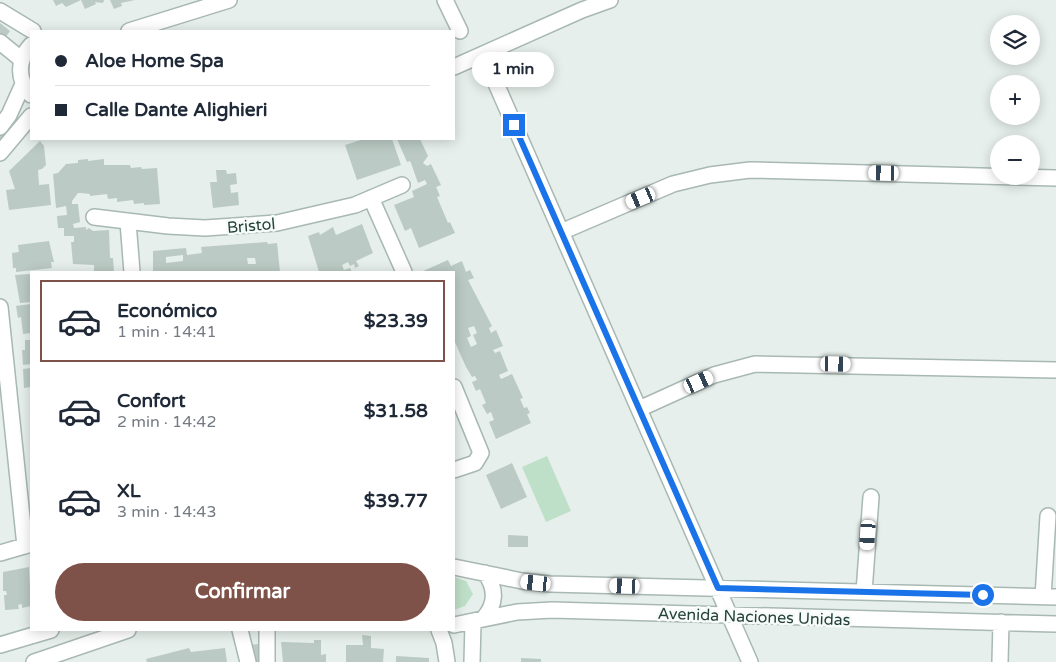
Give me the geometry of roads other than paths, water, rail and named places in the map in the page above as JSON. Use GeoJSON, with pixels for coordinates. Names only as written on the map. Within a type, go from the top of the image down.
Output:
{"type":"FeatureCollection","features":[{"type":"Feature","properties":{"kind":"street"},"geometry":{"type":"LineString","coordinates":[[446,0],[460,31]]}},
{"type":"Feature","properties":{"kind":"street"},"geometry":{"type":"LineString","coordinates":[[455,67],[610,0]]}},
{"type":"Feature","properties":{"kind":"street"},"geometry":{"type":"LineString","coordinates":[[132,30],[194,6],[221,1]]}},
{"type":"Feature","properties":{"kind":"street"},"geometry":{"type":"LineString","coordinates":[[0,11],[31,30]]}},
{"type":"Feature","properties":{"kind":"street"},"geometry":{"type":"LineString","coordinates":[[0,42],[22,60]]}},
{"type":"Feature","properties":{"kind":"street"},"geometry":{"type":"LineString","coordinates":[[0,127],[27,90],[21,76],[22,60],[30,47]]}},
{"type":"Feature","properties":{"kind":"street"},"geometry":{"type":"LineString","coordinates":[[483,54],[750,662]]}},
{"type":"Feature","properties":{"kind":"street"},"geometry":{"type":"LineString","coordinates":[[0,153],[30,117]]}},
{"type":"Feature","properties":{"kind":"street"},"geometry":{"type":"LineString","coordinates":[[561,232],[673,184],[710,175],[750,170],[1056,178]]}},
{"type":"Feature","properties":{"kind":"street","name":"Bristol"},"geometry":{"type":"LineString","coordinates":[[94,217],[128,222],[205,228],[277,223],[355,205],[402,185]]}},
{"type":"Feature","properties":{"kind":"street"},"geometry":{"type":"LineString","coordinates":[[372,198],[404,271]]}},
{"type":"Feature","properties":{"kind":"street"},"geometry":{"type":"LineString","coordinates":[[128,222],[132,271]]}},
{"type":"Feature","properties":{"kind":"street"},"geometry":{"type":"LineString","coordinates":[[0,307],[6,419],[28,545],[0,553]]}},
{"type":"Feature","properties":{"kind":"street"},"geometry":{"type":"LineString","coordinates":[[639,409],[714,375],[755,364],[1056,370]]}},
{"type":"Feature","properties":{"kind":"street"},"geometry":{"type":"LineString","coordinates":[[455,389],[480,446],[481,453],[467,467],[455,470]]}},
{"type":"Feature","properties":{"kind":"street"},"geometry":{"type":"LineString","coordinates":[[864,592],[871,497]]}},
{"type":"Feature","properties":{"kind":"street"},"geometry":{"type":"LineString","coordinates":[[1048,516],[1049,597]]}},
{"type":"Feature","properties":{"kind":"street","name":"Avenida Naciones Unidas"},"geometry":{"type":"LineString","coordinates":[[455,566],[522,581],[550,584],[1049,597]]}},
{"type":"Feature","properties":{"kind":"street"},"geometry":{"type":"LineString","coordinates":[[472,662],[478,621],[494,599],[494,590],[485,573]]}},
{"type":"Feature","properties":{"kind":"street","name":"Avenida Naciones Unidas"},"geometry":{"type":"LineString","coordinates":[[455,625],[517,612],[552,610],[1056,624]]}},
{"type":"Feature","properties":{"kind":"street"},"geometry":{"type":"LineString","coordinates":[[1000,662],[1001,622]]}},
{"type":"Feature","properties":{"kind":"street"},"geometry":{"type":"LineString","coordinates":[[0,645],[48,631]]}},
{"type":"Feature","properties":{"kind":"street"},"geometry":{"type":"LineString","coordinates":[[34,662],[125,631]]}},
{"type":"Feature","properties":{"kind":"street"},"geometry":{"type":"LineString","coordinates":[[240,631],[248,662]]}},
{"type":"Feature","properties":{"kind":"street"},"geometry":{"type":"LineString","coordinates":[[267,631],[267,662]]}},
{"type":"Feature","properties":{"kind":"street"},"geometry":{"type":"LineString","coordinates":[[439,631],[448,662]]}}]}
